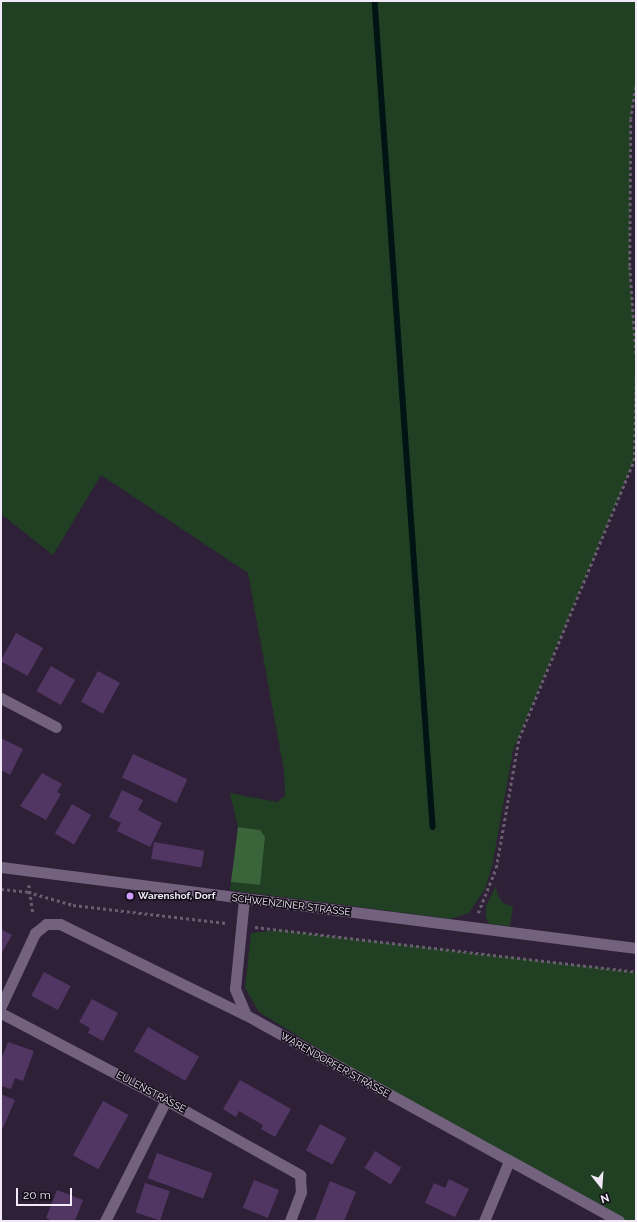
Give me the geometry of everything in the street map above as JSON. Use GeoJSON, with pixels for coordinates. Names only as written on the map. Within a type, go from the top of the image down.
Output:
{"type":"FeatureCollection","features":[{"type":"Feature","properties":{"kind":"street"},"geometry":{"type":"LineString","coordinates":[[1,698],[56,727]]}},
{"type":"Feature","properties":{"kind":"street","name":"SCHWENZINER STRASSE"},"geometry":{"type":"LineString","coordinates":[[1,867],[30,873],[244,899],[476,930],[636,948]]}},
{"type":"Feature","properties":{"kind":"street"},"geometry":{"type":"LineString","coordinates":[[244,899],[235,988],[246,1015]]}},
{"type":"Feature","properties":{"kind":"street"},"geometry":{"type":"LineString","coordinates":[[1,1006],[35,933],[46,924]]}},
{"type":"Feature","properties":{"kind":"street","name":"WARENDORFER STRASSE"},"geometry":{"type":"LineString","coordinates":[[46,924],[60,924],[246,1015],[619,1221]]}},
{"type":"Feature","properties":{"kind":"street","name":"EULENSTRASSE"},"geometry":{"type":"LineString","coordinates":[[1,1013],[166,1100],[300,1175],[301,1192],[290,1221]]}},
{"type":"Feature","properties":{"kind":"street"},"geometry":{"type":"LineString","coordinates":[[105,1221],[166,1100]]}},
{"type":"Feature","properties":{"kind":"street"},"geometry":{"type":"LineString","coordinates":[[484,1221],[509,1161]]}},
{"type":"Feature","properties":{"kind":"path"},"geometry":{"type":"LineString","coordinates":[[636,87],[630,119],[630,267],[636,353]]}},
{"type":"Feature","properties":{"kind":"path"},"geometry":{"type":"LineString","coordinates":[[476,930],[479,908],[496,868],[520,738],[634,461],[636,379]]}},
{"type":"Feature","properties":{"kind":"path"},"geometry":{"type":"LineString","coordinates":[[30,873],[28,892],[33,917],[46,924]]}},
{"type":"Feature","properties":{"kind":"path"},"geometry":{"type":"LineString","coordinates":[[1,889],[28,892],[73,905],[636,972]]}},
{"type":"Feature","properties":{"kind":"green space"},"geometry":{"type":"Polygon","coordinates":[[[1,1],[636,1],[636,87],[631,119],[630,267],[636,353],[634,461],[513,751],[492,866],[485,889],[469,913],[451,919],[230,890],[231,882],[260,885],[260,830],[238,827],[230,793],[277,802],[285,796],[284,771],[248,573],[101,475],[53,555],[1,514],[1,1]]]}},
{"type":"Feature","properties":{"kind":"green space"},"geometry":{"type":"Polygon","coordinates":[[[238,827],[260,830],[265,837],[260,885],[231,882],[238,827]]]}},
{"type":"Feature","properties":{"kind":"green space"},"geometry":{"type":"Polygon","coordinates":[[[496,886],[497,894],[503,903],[513,907],[510,926],[489,924],[486,918],[486,906],[496,886]]]}},
{"type":"Feature","properties":{"kind":"green space"},"geometry":{"type":"Polygon","coordinates":[[[279,930],[636,972],[636,1221],[619,1221],[444,1126],[259,1012],[245,988],[251,933],[279,930]]]}},
{"type":"Feature","properties":{"kind":"building"},"geometry":{"type":"Polygon","coordinates":[[[16,633],[43,648],[28,676],[1,661],[16,633]]]}},
{"type":"Feature","properties":{"kind":"building"},"geometry":{"type":"Polygon","coordinates":[[[51,666],[75,680],[61,705],[36,691],[51,666]]]}},
{"type":"Feature","properties":{"kind":"building"},"geometry":{"type":"Polygon","coordinates":[[[98,671],[120,683],[103,714],[81,702],[98,671]]]}},
{"type":"Feature","properties":{"kind":"building"},"geometry":{"type":"Polygon","coordinates":[[[1,738],[23,749],[10,775],[1,770],[1,738]]]}},
{"type":"Feature","properties":{"kind":"building"},"geometry":{"type":"Polygon","coordinates":[[[133,754],[187,779],[176,803],[122,778],[133,754]]]}},
{"type":"Feature","properties":{"kind":"building"},"geometry":{"type":"Polygon","coordinates":[[[42,773],[62,784],[57,792],[61,794],[46,820],[20,806],[42,773]]]}},
{"type":"Feature","properties":{"kind":"building"},"geometry":{"type":"Polygon","coordinates":[[[122,790],[143,800],[138,810],[162,823],[150,847],[117,831],[121,823],[109,817],[122,790]]]}},
{"type":"Feature","properties":{"kind":"building"},"geometry":{"type":"Polygon","coordinates":[[[72,804],[91,815],[74,844],[55,833],[72,804]]]}},
{"type":"Feature","properties":{"kind":"building"},"geometry":{"type":"Polygon","coordinates":[[[154,842],[204,851],[201,868],[151,859],[154,842]]]}},
{"type":"Feature","properties":{"kind":"building"},"geometry":{"type":"Polygon","coordinates":[[[1,929],[12,935],[1,954],[1,929]]]}},
{"type":"Feature","properties":{"kind":"building"},"geometry":{"type":"Polygon","coordinates":[[[44,972],[70,986],[58,1010],[31,996],[44,972]]]}},
{"type":"Feature","properties":{"kind":"building"},"geometry":{"type":"Polygon","coordinates":[[[92,999],[118,1013],[103,1041],[88,1033],[90,1028],[79,1022],[92,999]]]}},
{"type":"Feature","properties":{"kind":"building"},"geometry":{"type":"Polygon","coordinates":[[[148,1027],[199,1056],[185,1081],[134,1051],[148,1027]]]}},
{"type":"Feature","properties":{"kind":"building"},"geometry":{"type":"Polygon","coordinates":[[[8,1042],[34,1051],[23,1081],[15,1078],[11,1089],[1,1086],[1,1060],[8,1042]]]}},
{"type":"Feature","properties":{"kind":"building"},"geometry":{"type":"Polygon","coordinates":[[[240,1080],[291,1109],[275,1137],[261,1129],[263,1125],[239,1111],[236,1117],[223,1109],[240,1080]]]}},
{"type":"Feature","properties":{"kind":"building"},"geometry":{"type":"Polygon","coordinates":[[[1,1094],[15,1100],[3,1128],[1,1127],[1,1094]]]}},
{"type":"Feature","properties":{"kind":"building"},"geometry":{"type":"Polygon","coordinates":[[[103,1101],[128,1115],[98,1169],[73,1155],[103,1101]]]}},
{"type":"Feature","properties":{"kind":"building"},"geometry":{"type":"Polygon","coordinates":[[[320,1124],[346,1138],[332,1165],[306,1150],[320,1124]]]}},
{"type":"Feature","properties":{"kind":"building"},"geometry":{"type":"Polygon","coordinates":[[[375,1151],[401,1167],[391,1184],[364,1168],[375,1151]]]}},
{"type":"Feature","properties":{"kind":"building"},"geometry":{"type":"Polygon","coordinates":[[[157,1153],[212,1173],[203,1199],[148,1178],[157,1153]]]}},
{"type":"Feature","properties":{"kind":"building"},"geometry":{"type":"Polygon","coordinates":[[[449,1179],[469,1189],[455,1217],[425,1203],[434,1183],[445,1188],[449,1179]]]}},
{"type":"Feature","properties":{"kind":"building"},"geometry":{"type":"Polygon","coordinates":[[[254,1180],[279,1190],[268,1218],[243,1208],[254,1180]]]}},
{"type":"Feature","properties":{"kind":"building"},"geometry":{"type":"Polygon","coordinates":[[[330,1181],[356,1192],[344,1221],[315,1220],[330,1181]]]}},
{"type":"Feature","properties":{"kind":"building"},"geometry":{"type":"Polygon","coordinates":[[[145,1183],[170,1191],[160,1221],[135,1212],[145,1183]]]}},
{"type":"Feature","properties":{"kind":"building"},"geometry":{"type":"Polygon","coordinates":[[[57,1190],[83,1200],[75,1221],[53,1221],[46,1218],[57,1190]]]}},
{"type":"Feature","properties":{"kind":"waterway"},"geometry":{"type":"LineString","coordinates":[[375,1],[433,827]]}},
{"type":"Feature","properties":{"kind":"place","name":"Warenshof, Dorf"},"geometry":{"type":"Point","coordinates":[130,896]}}]}
